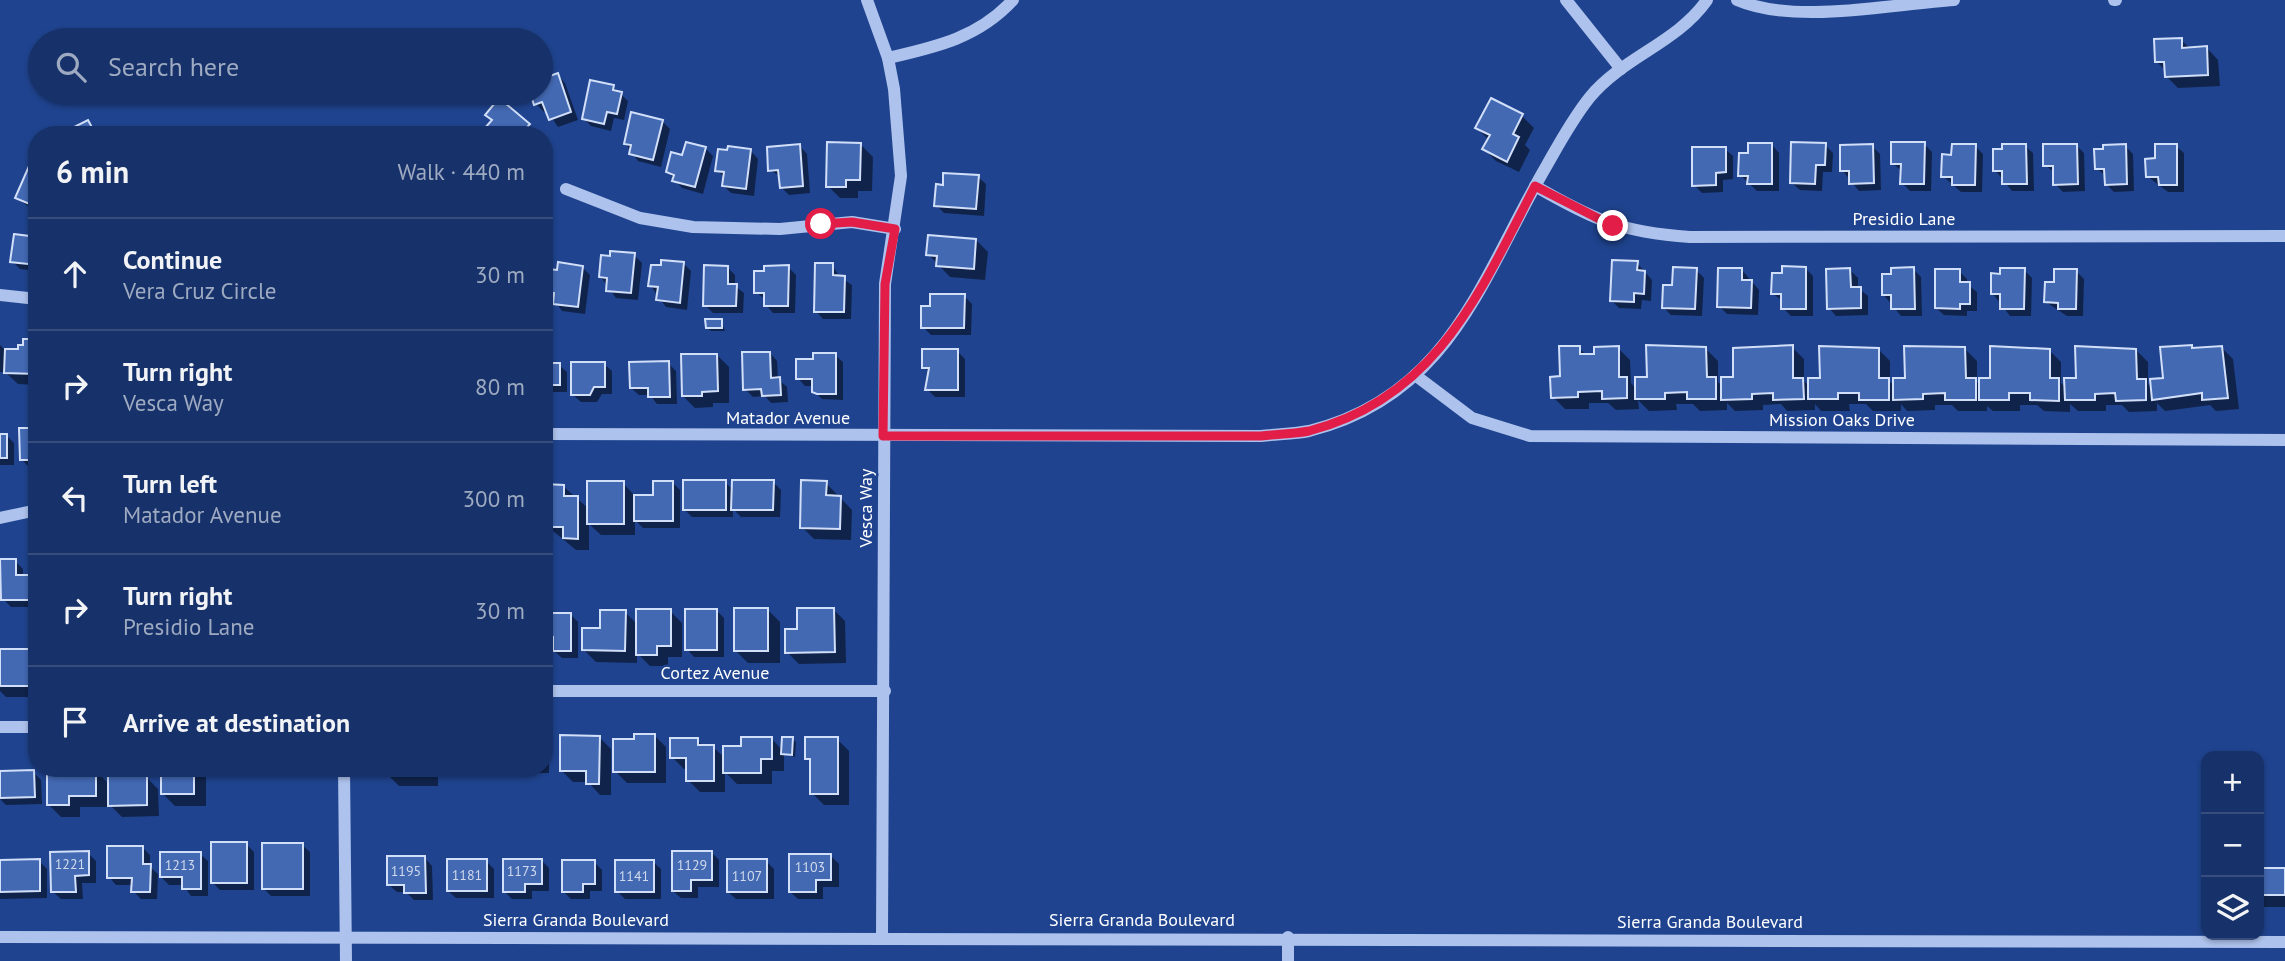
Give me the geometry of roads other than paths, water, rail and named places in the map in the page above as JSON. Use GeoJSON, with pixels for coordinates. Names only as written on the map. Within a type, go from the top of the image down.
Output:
{"type":"FeatureCollection","features":[{"type":"Feature","properties":{"kind":"street","name":"Vesca Way"},"geometry":{"type":"LineString","coordinates":[[867,0],[888,58],[900,134],[901,176],[885,284],[882,938]]}},
{"type":"Feature","properties":{"kind":"street"},"geometry":{"type":"LineString","coordinates":[[888,58],[951,44],[1000,14],[1013,0]]}},
{"type":"Feature","properties":{"kind":"street"},"geometry":{"type":"LineString","coordinates":[[1566,0],[1621,69]]}},
{"type":"Feature","properties":{"kind":"street","name":"Matador Avenue"},"geometry":{"type":"LineString","coordinates":[[553,434],[1261,436],[1307,431],[1352,416],[1384,399],[1415,375],[1447,342],[1472,307],[1535,186],[1590,96],[1621,69],[1657,47],[1686,24],[1707,0]]}},
{"type":"Feature","properties":{"kind":"street"},"geometry":{"type":"LineString","coordinates":[[1737,0],[1774,11],[1820,12],[1954,0]]}},
{"type":"Feature","properties":{"kind":"street","name":"Presidio Lane"},"geometry":{"type":"LineString","coordinates":[[1535,186],[1613,226],[1648,234],[1690,237],[2285,236]]}},
{"type":"Feature","properties":{"kind":"street"},"geometry":{"type":"LineString","coordinates":[[566,189],[640,218],[693,227],[780,229],[852,222],[895,229]]}},
{"type":"Feature","properties":{"kind":"street"},"geometry":{"type":"LineString","coordinates":[[0,295],[28,298]]}},
{"type":"Feature","properties":{"kind":"street","name":"Mission Oaks Drive"},"geometry":{"type":"LineString","coordinates":[[1415,375],[1472,418],[1531,436],[2285,440]]}},
{"type":"Feature","properties":{"kind":"street"},"geometry":{"type":"LineString","coordinates":[[0,518],[28,512]]}},
{"type":"Feature","properties":{"kind":"street","name":"Cortez Avenue"},"geometry":{"type":"LineString","coordinates":[[553,691],[885,691]]}},
{"type":"Feature","properties":{"kind":"street"},"geometry":{"type":"LineString","coordinates":[[0,727],[28,727]]}},
{"type":"Feature","properties":{"kind":"street"},"geometry":{"type":"LineString","coordinates":[[344,777],[346,961]]}},
{"type":"Feature","properties":{"kind":"street","name":"Sierra Granda Boulevard"},"geometry":{"type":"LineString","coordinates":[[0,937],[1288,937],[2285,942]]}},
{"type":"Feature","properties":{"kind":"street"},"geometry":{"type":"LineString","coordinates":[[1288,937],[1288,961]]}}]}
